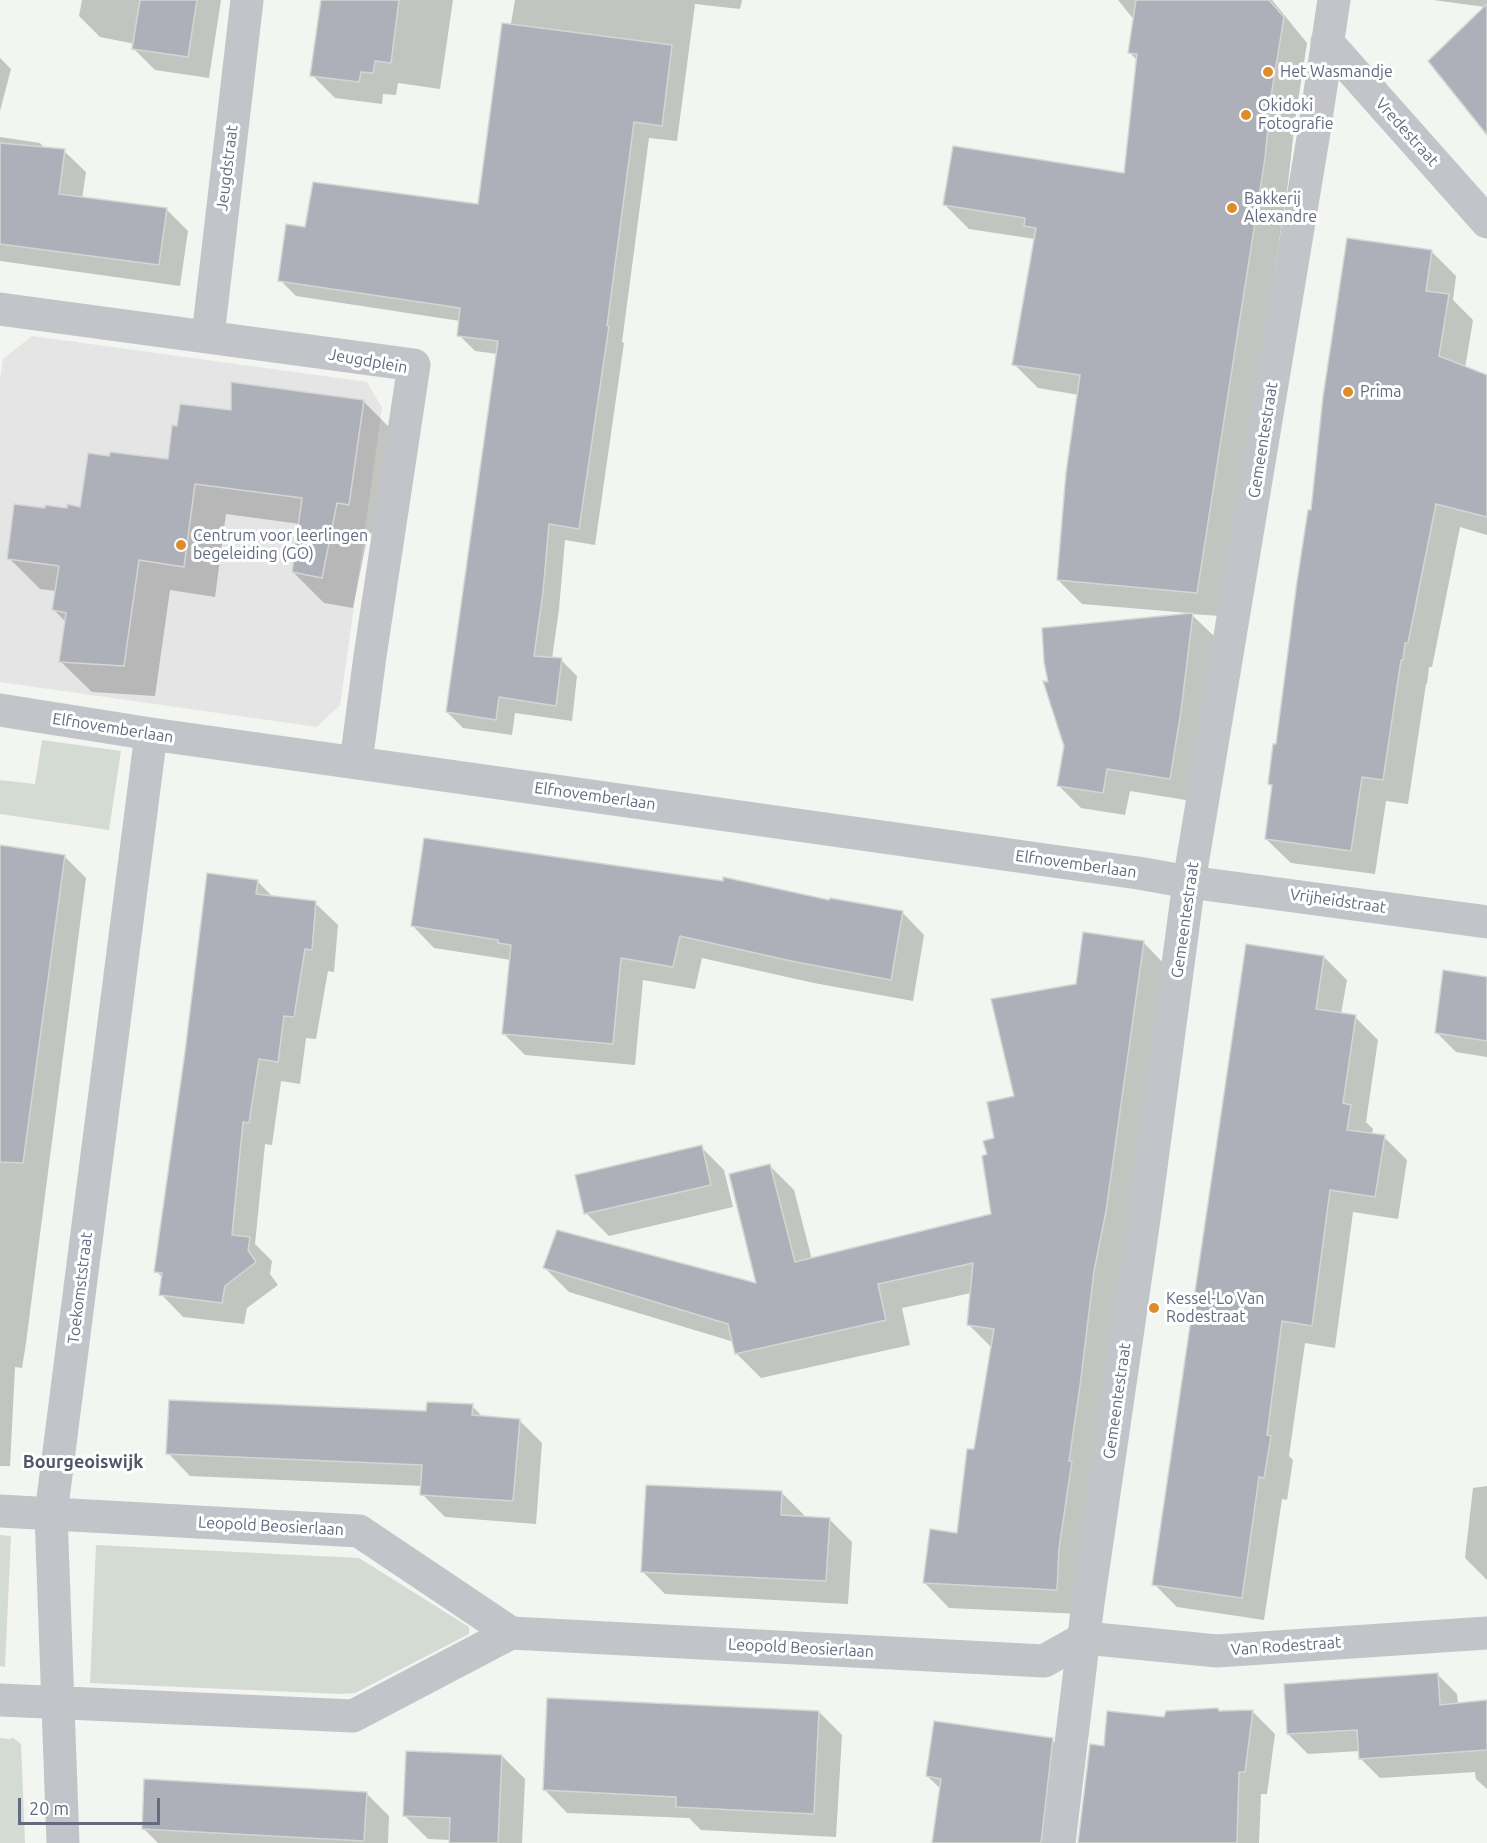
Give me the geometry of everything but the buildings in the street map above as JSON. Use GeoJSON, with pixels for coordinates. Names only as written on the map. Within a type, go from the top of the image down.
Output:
{"type":"FeatureCollection","features":[{"type":"Feature","properties":{"kind":"street","name":"Jeugdstraat"},"geometry":{"type":"LineString","coordinates":[[208,336],[247,0]]}},
{"type":"Feature","properties":{"kind":"street","name":"Gemeentestraat"},"geometry":{"type":"LineString","coordinates":[[1059,1843],[1088,1603],[1189,882],[1334,0]]}},
{"type":"Feature","properties":{"kind":"street","name":"Vredestraat"},"geometry":{"type":"LineString","coordinates":[[1327,42],[1487,222]]}},
{"type":"Feature","properties":{"kind":"street","name":"Jeugdplein"},"geometry":{"type":"LineString","coordinates":[[0,309],[414,365],[356,762]]}},
{"type":"Feature","properties":{"kind":"street","name":"Elfnovemberlaan"},"geometry":{"type":"LineString","coordinates":[[0,710],[151,734],[1114,869],[1189,882]]}},
{"type":"Feature","properties":{"kind":"street","name":"Toekomststraat"},"geometry":{"type":"LineString","coordinates":[[63,1843],[51,1514],[151,734]]}},
{"type":"Feature","properties":{"kind":"street","name":"Vrijheidstraat"},"geometry":{"type":"LineString","coordinates":[[1189,882],[1487,922]]}},
{"type":"Feature","properties":{"kind":"street","name":"Leopold Beosierlaan"},"geometry":{"type":"LineString","coordinates":[[0,1511],[359,1531],[511,1633],[1044,1661],[1084,1638]]}},
{"type":"Feature","properties":{"kind":"street"},"geometry":{"type":"LineString","coordinates":[[0,1700],[353,1716],[511,1633]]}},
{"type":"Feature","properties":{"kind":"street","name":"Van Rodestraat"},"geometry":{"type":"LineString","coordinates":[[1084,1638],[1217,1651],[1487,1633]]}},
{"type":"Feature","properties":{"kind":"shaded area","name":"Centrum voor leerlingen begeleiding (GO)"},"geometry":{"type":"Polygon","coordinates":[[[32,336],[367,382],[382,408],[340,705],[317,727],[0,682],[0,380],[3,359],[32,336]]]}},
{"type":"Feature","properties":{"kind":"shaded area"},"geometry":{"type":"Polygon","coordinates":[[[42,740],[121,751],[109,830],[0,814],[0,780],[35,784],[42,740]]]}},
{"type":"Feature","properties":{"kind":"shaded area"},"geometry":{"type":"Polygon","coordinates":[[[0,1535],[11,1536],[5,1667],[0,1666],[0,1535]]]}},
{"type":"Feature","properties":{"kind":"shaded area"},"geometry":{"type":"Polygon","coordinates":[[[96,1545],[359,1558],[469,1627],[469,1634],[355,1693],[90,1683],[96,1545]]]}},
{"type":"Feature","properties":{"kind":"shaded area"},"geometry":{"type":"Polygon","coordinates":[[[12,1737],[21,1744],[25,1843],[0,1843],[0,1738],[11,1739],[12,1737]]]}},
{"type":"Feature","properties":{"kind":"place","name":"Het Wasmandje"},"geometry":{"type":"Point","coordinates":[1268,72]}},
{"type":"Feature","properties":{"kind":"place","name":"Okidoki Fotografie"},"geometry":{"type":"Point","coordinates":[1246,115]}},
{"type":"Feature","properties":{"kind":"place","name":"Bakkerij Alexandre"},"geometry":{"type":"Point","coordinates":[1232,208]}},
{"type":"Feature","properties":{"kind":"place","name":"Prima"},"geometry":{"type":"Point","coordinates":[1348,392]}},
{"type":"Feature","properties":{"kind":"place","name":"Centrum voor leerlingen begeleiding (GO)"},"geometry":{"type":"Point","coordinates":[181,545]}},
{"type":"Feature","properties":{"kind":"place","name":"Kessel-Lo Van Rodestraat"},"geometry":{"type":"Point","coordinates":[1154,1308]}},
{"type":"Feature","properties":{"kind":"district","name":"Bourgeoiswijk"},"geometry":{"type":"Point","coordinates":[83,1462]}}]}
